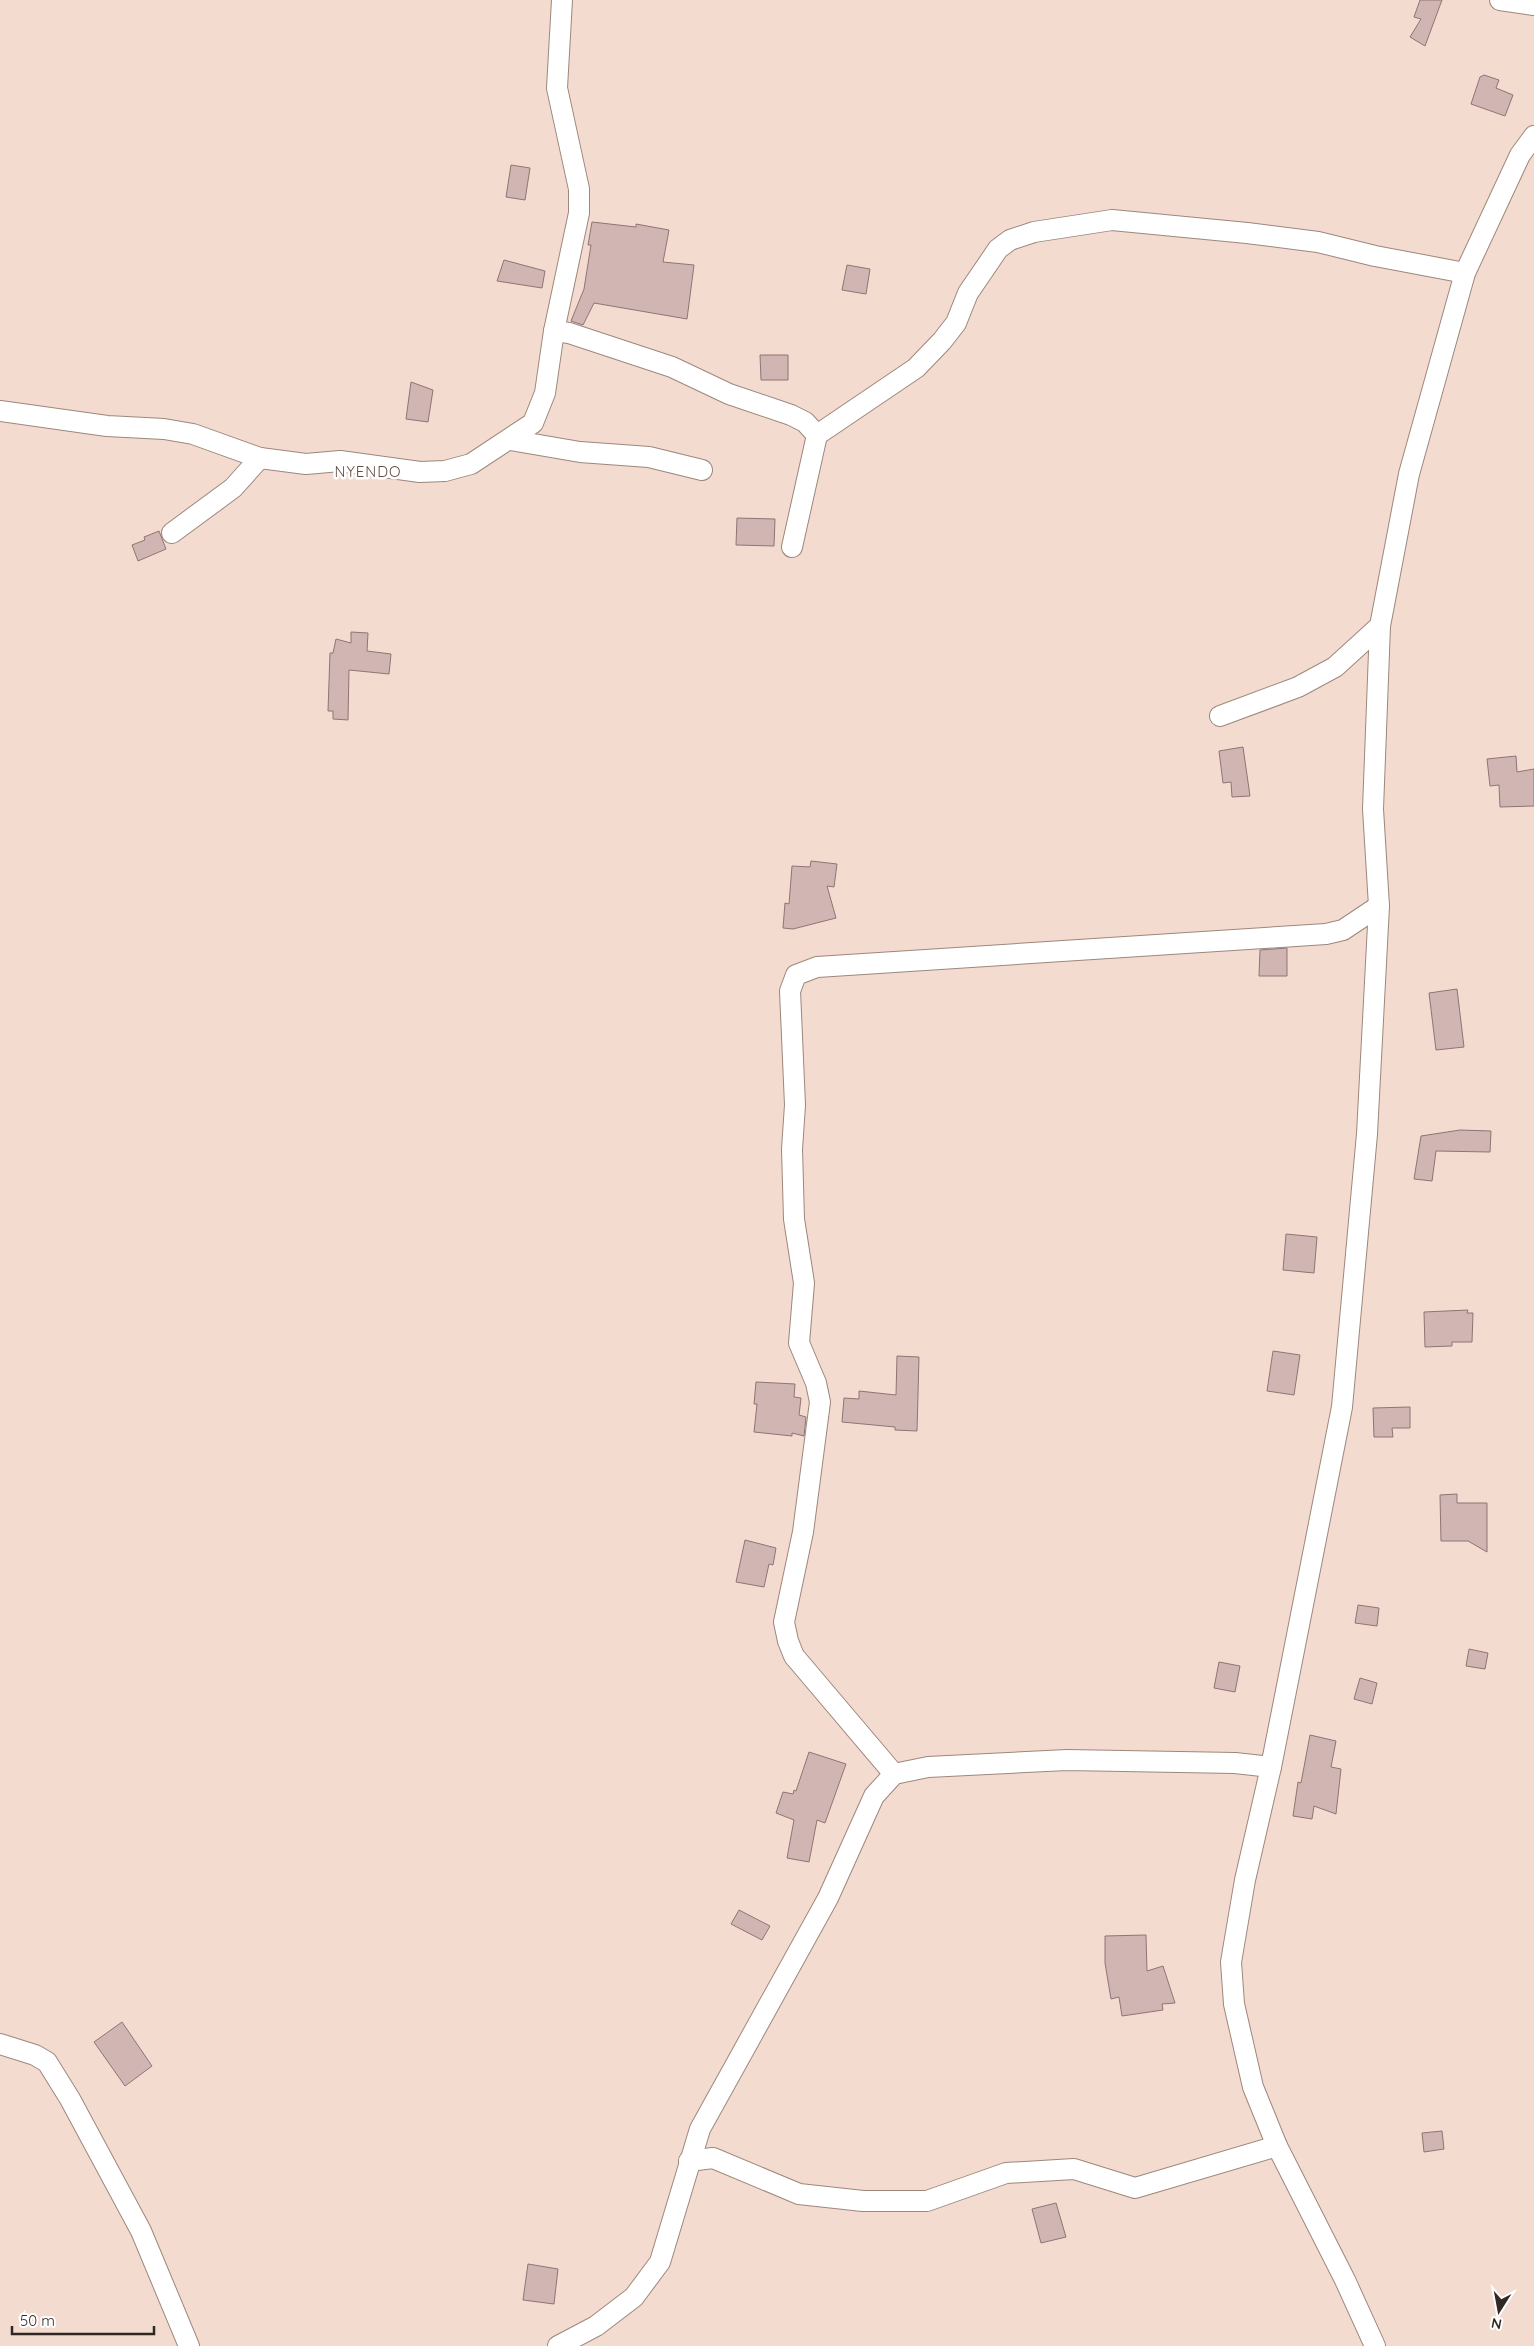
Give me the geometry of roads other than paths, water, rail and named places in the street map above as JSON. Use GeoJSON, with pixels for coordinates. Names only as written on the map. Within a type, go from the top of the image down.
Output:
{"type":"FeatureCollection","features":[{"type":"Feature","properties":{"kind":"street"},"geometry":{"type":"LineString","coordinates":[[0,411],[107,426],[164,429],[193,434],[260,458],[306,464],[340,461],[420,472],[445,471],[471,464],[527,430],[538,415],[545,393],[554,331],[579,213],[579,189],[557,88],[562,0]]}},
{"type":"Feature","properties":{"kind":"street"},"geometry":{"type":"LineString","coordinates":[[1500,0],[1534,6]]}},
{"type":"Feature","properties":{"kind":"street"},"geometry":{"type":"LineString","coordinates":[[1374,2346],[1345,2280],[1277,2146],[1253,2087],[1240,2038],[1234,2004],[1232,1962],[1245,1880],[1270,1767],[1342,1407],[1368,1134],[1379,906],[1373,809],[1380,626],[1409,474],[1465,273],[1520,155],[1534,136]]}},
{"type":"Feature","properties":{"kind":"street"},"geometry":{"type":"LineString","coordinates":[[792,547],[817,435],[916,368],[942,341],[956,322],[968,293],[998,249],[1010,240],[1034,232],[1112,220],[1248,232],[1318,242],[1375,256],[1465,273]]}},
{"type":"Feature","properties":{"kind":"street"},"geometry":{"type":"LineString","coordinates":[[554,331],[568,333],[589,342],[672,367],[729,394],[791,415],[805,422],[817,435]]}},
{"type":"Feature","properties":{"kind":"street"},"geometry":{"type":"LineString","coordinates":[[510,440],[580,452],[649,457],[702,470]]}},
{"type":"Feature","properties":{"kind":"street"},"geometry":{"type":"LineString","coordinates":[[172,533],[233,488],[260,458]]}},
{"type":"Feature","properties":{"kind":"street"},"geometry":{"type":"LineString","coordinates":[[1220,716],[1298,687],[1335,667],[1380,626]]}},
{"type":"Feature","properties":{"kind":"street"},"geometry":{"type":"LineString","coordinates":[[894,1774],[794,1656],[788,1641],[784,1622],[805,1522],[820,1402],[816,1383],[799,1343],[804,1283],[794,1218],[792,1149],[795,1105],[790,991],[796,975],[817,966],[1326,934],[1343,930],[1379,906]]}},
{"type":"Feature","properties":{"kind":"street"},"geometry":{"type":"LineString","coordinates":[[558,2346],[596,2326],[634,2297],[660,2262],[700,2129],[828,1898],[874,1796],[894,1774],[928,1766],[1067,1760],[1236,1763],[1270,1767]]}},
{"type":"Feature","properties":{"kind":"street"},"geometry":{"type":"LineString","coordinates":[[0,2044],[35,2055],[46,2062],[66,2092],[141,2231],[189,2346]]}},
{"type":"Feature","properties":{"kind":"street"},"geometry":{"type":"LineString","coordinates":[[689,2161],[713,2158],[800,2194],[863,2201],[927,2201],[1006,2173],[1015,2172],[1074,2169],[1135,2188],[1277,2146]]}},
{"type":"Feature","properties":{"kind":"district","name":"NYENDO"},"geometry":{"type":"Point","coordinates":[368,471]}}]}
